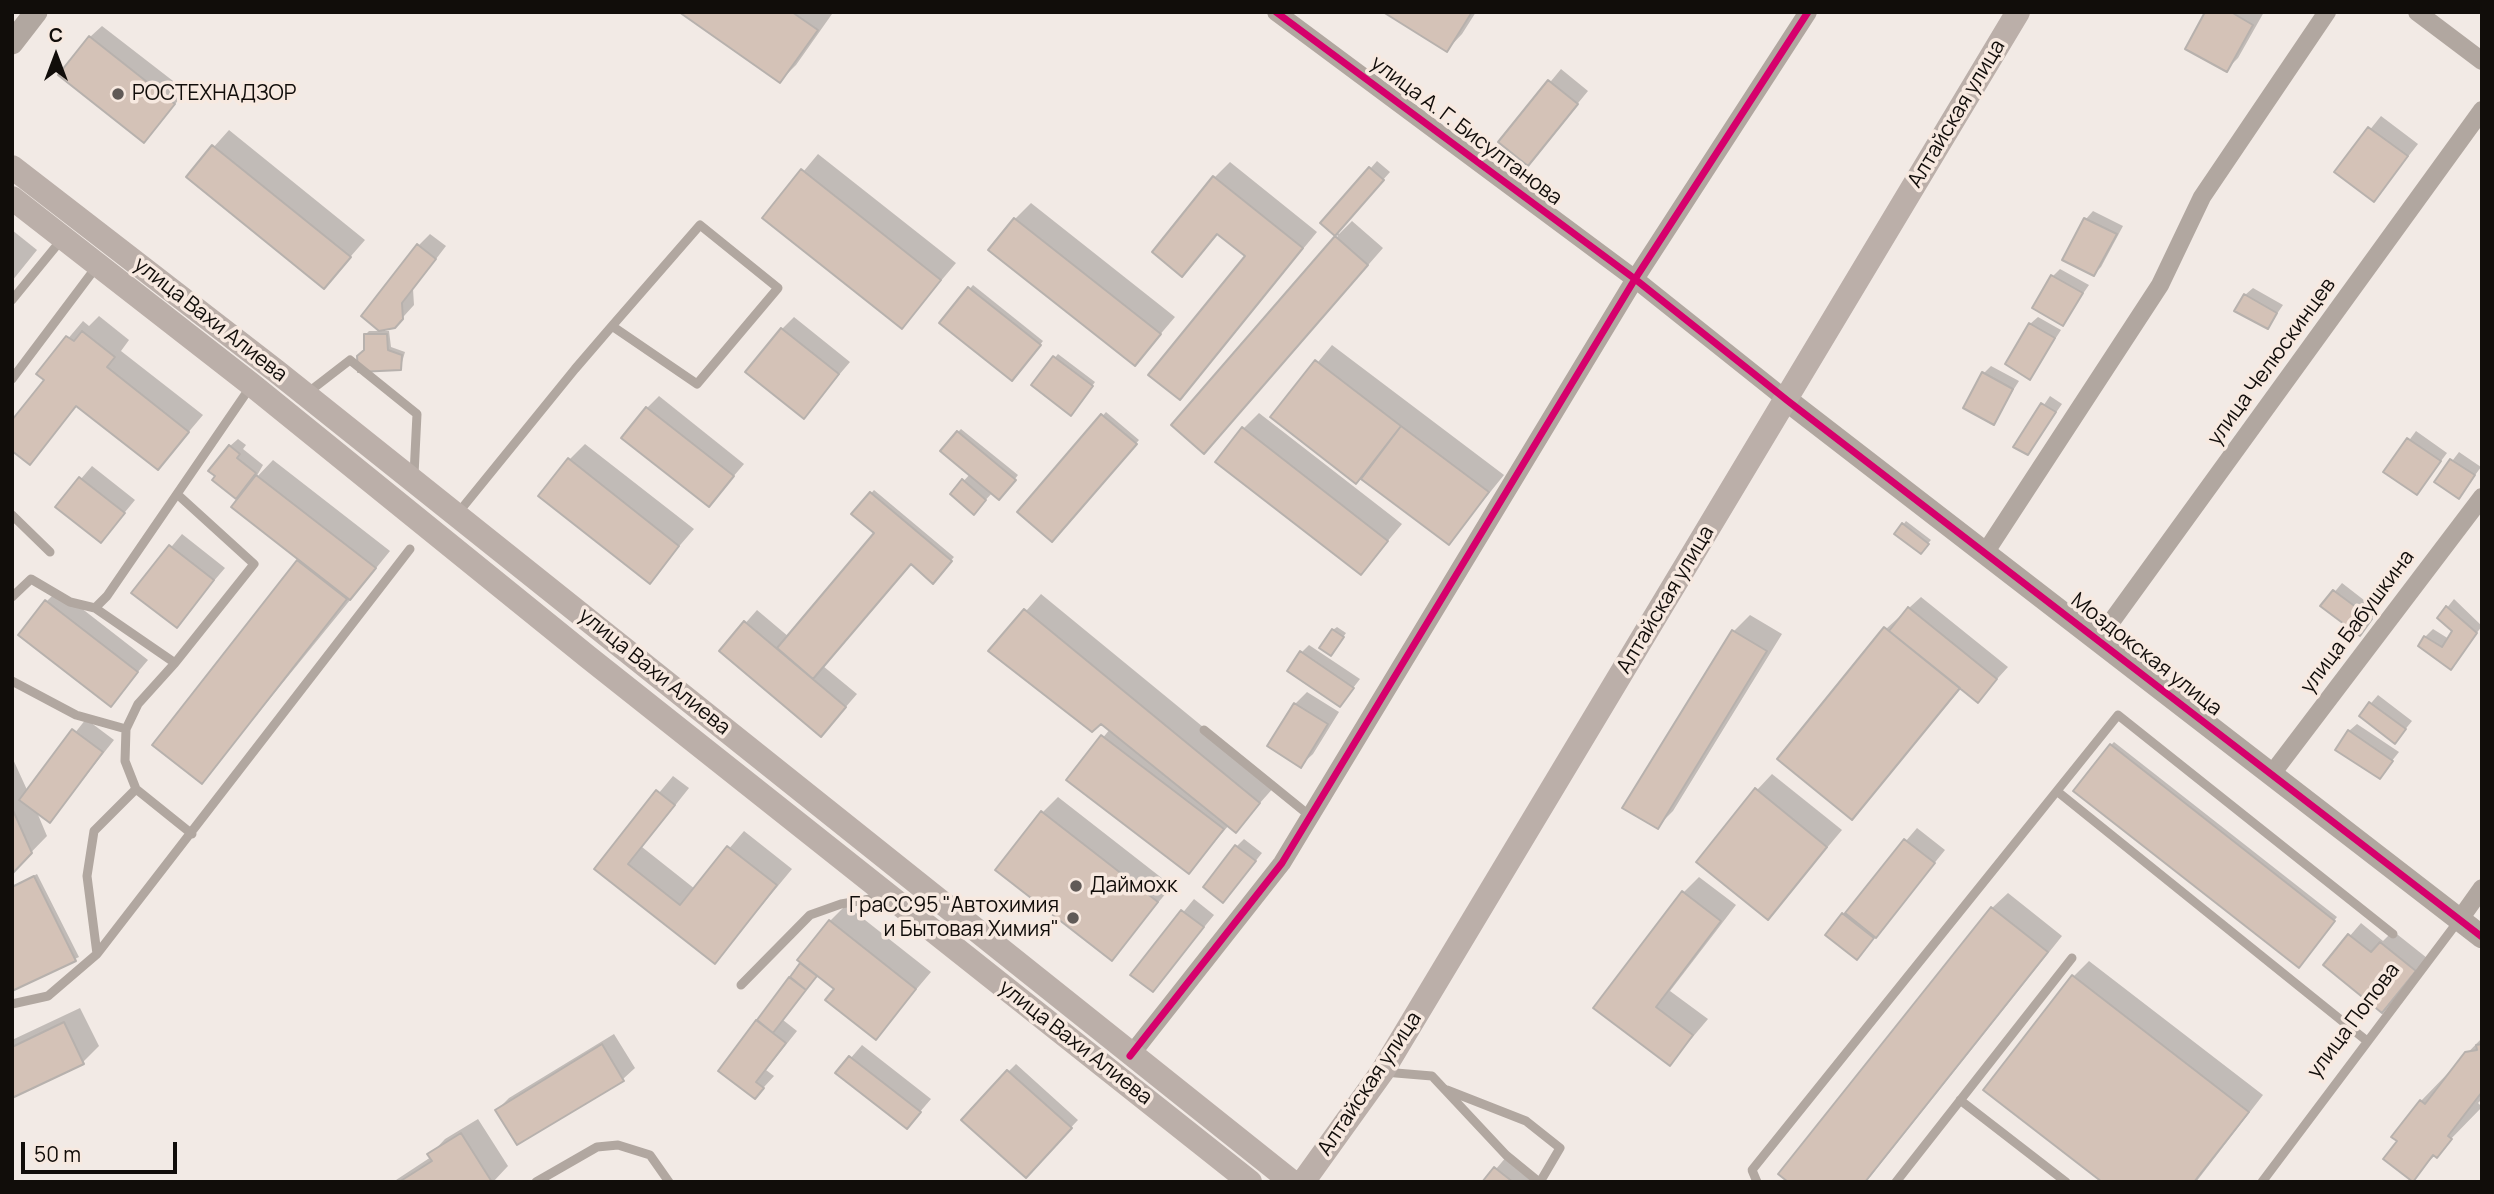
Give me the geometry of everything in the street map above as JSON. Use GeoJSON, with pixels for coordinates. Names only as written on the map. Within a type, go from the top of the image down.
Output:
{"type":"FeatureCollection","features":[{"type":"Feature","properties":{"kind":"main road","name":"Алтайская улица"},"geometry":{"type":"LineString","coordinates":[[1303,1182],[1382,1072],[2018,12]]}},
{"type":"Feature","properties":{"kind":"main road","name":"улица Вахи Алиева"},"geometry":{"type":"LineString","coordinates":[[12,167],[305,394],[1130,1056],[1292,1182]]}},
{"type":"Feature","properties":{"kind":"main road","name":"улица Вахи Алиева"},"geometry":{"type":"LineString","coordinates":[[12,198],[252,385],[888,896],[1250,1182]]}},
{"type":"Feature","properties":{"kind":"street"},"geometry":{"type":"LineString","coordinates":[[12,43],[36,12]]}},
{"type":"Feature","properties":{"kind":"street","name":"улица А. Г. Бисултанова"},"geometry":{"type":"LineString","coordinates":[[1276,12],[1635,279],[1787,401]]}},
{"type":"Feature","properties":{"kind":"street"},"geometry":{"type":"LineString","coordinates":[[1130,1056],[1282,863],[1635,279],[1808,12]]}},
{"type":"Feature","properties":{"kind":"street"},"geometry":{"type":"LineString","coordinates":[[1985,553],[2160,285],[2202,198],[2327,12]]}},
{"type":"Feature","properties":{"kind":"street"},"geometry":{"type":"LineString","coordinates":[[2417,12],[2482,61]]}},
{"type":"Feature","properties":{"kind":"street","name":"улица Челюскинцев"},"geometry":{"type":"LineString","coordinates":[[2098,640],[2482,110]]}},
{"type":"Feature","properties":{"kind":"street","name":"Моздокская улица"},"geometry":{"type":"LineString","coordinates":[[1787,401],[2482,937]]}},
{"type":"Feature","properties":{"kind":"street","name":"улица Бабушкина"},"geometry":{"type":"LineString","coordinates":[[2271,775],[2482,497]]}},
{"type":"Feature","properties":{"kind":"street","name":"улица Попова"},"geometry":{"type":"LineString","coordinates":[[2460,919],[2482,888]]}},
{"type":"Feature","properties":{"kind":"lane"},"geometry":{"type":"LineString","coordinates":[[457,515],[612,326],[700,225],[778,288],[696,384],[612,326]]}},
{"type":"Feature","properties":{"kind":"lane"},"geometry":{"type":"LineString","coordinates":[[12,300],[63,237]]}},
{"type":"Feature","properties":{"kind":"lane"},"geometry":{"type":"LineString","coordinates":[[12,379],[98,265]]}},
{"type":"Feature","properties":{"kind":"lane"},"geometry":{"type":"LineString","coordinates":[[305,394],[350,360],[416,414],[414,481]]}},
{"type":"Feature","properties":{"kind":"lane"},"geometry":{"type":"LineString","coordinates":[[94,608],[107,596],[252,385]]}},
{"type":"Feature","properties":{"kind":"lane"},"geometry":{"type":"LineString","coordinates":[[177,494],[254,564],[175,663],[138,704],[126,729],[125,761],[136,789],[192,834]]}},
{"type":"Feature","properties":{"kind":"lane"},"geometry":{"type":"LineString","coordinates":[[12,515],[50,552]]}},
{"type":"Feature","properties":{"kind":"lane"},"geometry":{"type":"LineString","coordinates":[[12,1004],[48,996],[97,954],[410,549]]}},
{"type":"Feature","properties":{"kind":"lane"},"geometry":{"type":"LineString","coordinates":[[12,597],[31,579],[70,602],[94,608],[175,663]]}},
{"type":"Feature","properties":{"kind":"lane"},"geometry":{"type":"LineString","coordinates":[[12,681],[76,715],[126,729]]}},
{"type":"Feature","properties":{"kind":"lane"},"geometry":{"type":"LineString","coordinates":[[1757,1182],[1752,1170],[2118,715],[2393,933]]}},
{"type":"Feature","properties":{"kind":"lane"},"geometry":{"type":"LineString","coordinates":[[1203,730],[1310,816]]}},
{"type":"Feature","properties":{"kind":"lane"},"geometry":{"type":"LineString","coordinates":[[97,954],[87,876],[94,831],[136,789]]}},
{"type":"Feature","properties":{"kind":"lane"},"geometry":{"type":"LineString","coordinates":[[2058,792],[2367,1041]]}},
{"type":"Feature","properties":{"kind":"lane"},"geometry":{"type":"LineString","coordinates":[[741,985],[810,915],[841,904],[888,896]]}},
{"type":"Feature","properties":{"kind":"lane","name":"улица Попова"},"geometry":{"type":"LineString","coordinates":[[2262,1182],[2460,919]]}},
{"type":"Feature","properties":{"kind":"lane"},"geometry":{"type":"LineString","coordinates":[[1896,1182],[2072,958]]}},
{"type":"Feature","properties":{"kind":"lane"},"geometry":{"type":"LineString","coordinates":[[1382,1072],[1432,1076],[1506,1156],[1539,1182],[1560,1148],[1526,1121],[1445,1089]]}},
{"type":"Feature","properties":{"kind":"lane"},"geometry":{"type":"LineString","coordinates":[[1960,1101],[2066,1182]]}},
{"type":"Feature","properties":{"kind":"lane"},"geometry":{"type":"LineString","coordinates":[[536,1182],[597,1147],[618,1145],[650,1156],[669,1182]]}},
{"type":"Feature","properties":{"kind":"building"},"geometry":{"type":"Polygon","coordinates":[[[679,12],[792,12],[818,30],[780,83],[679,12]]]}},
{"type":"Feature","properties":{"kind":"building"},"geometry":{"type":"Polygon","coordinates":[[[1383,12],[1472,12],[1447,52],[1383,12]]]}},
{"type":"Feature","properties":{"kind":"building"},"geometry":{"type":"Polygon","coordinates":[[[2205,12],[2231,12],[2253,25],[2227,72],[2185,49],[2205,12]]]}},
{"type":"Feature","properties":{"kind":"building"},"geometry":{"type":"Polygon","coordinates":[[[89,36],[175,104],[144,143],[58,75],[89,36]]]}},
{"type":"Feature","properties":{"kind":"building"},"geometry":{"type":"Polygon","coordinates":[[[1548,80],[1578,104],[1528,166],[1498,142],[1548,80]]]}},
{"type":"Feature","properties":{"kind":"building"},"geometry":{"type":"Polygon","coordinates":[[[2368,127],[2408,156],[2374,202],[2334,172],[2368,127]]]}},
{"type":"Feature","properties":{"kind":"building"},"geometry":{"type":"Polygon","coordinates":[[[212,145],[351,257],[324,289],[186,177],[212,145]]]}},
{"type":"Feature","properties":{"kind":"building"},"geometry":{"type":"Polygon","coordinates":[[[1369,167],[1384,180],[1335,236],[1320,223],[1369,167]]]}},
{"type":"Feature","properties":{"kind":"building"},"geometry":{"type":"Polygon","coordinates":[[[801,169],[941,280],[902,329],[762,218],[801,169]]]}},
{"type":"Feature","properties":{"kind":"building"},"geometry":{"type":"Polygon","coordinates":[[[1213,176],[1303,248],[1180,400],[1148,375],[1245,256],[1217,234],[1182,277],[1152,252],[1213,176]]]}},
{"type":"Feature","properties":{"kind":"building"},"geometry":{"type":"Polygon","coordinates":[[[1014,218],[1161,334],[1135,366],[988,250],[1014,218]]]}},
{"type":"Feature","properties":{"kind":"building"},"geometry":{"type":"Polygon","coordinates":[[[2084,218],[2117,234],[2094,276],[2062,260],[2084,218]]]}},
{"type":"Feature","properties":{"kind":"building"},"geometry":{"type":"Polygon","coordinates":[[[1335,236],[1368,265],[1204,454],[1171,425],[1335,236]]]}},
{"type":"Feature","properties":{"kind":"building"},"geometry":{"type":"Polygon","coordinates":[[[417,244],[436,259],[402,303],[403,319],[395,328],[379,331],[361,316],[417,244]]]}},
{"type":"Feature","properties":{"kind":"building"},"geometry":{"type":"Polygon","coordinates":[[[2051,275],[2083,293],[2063,326],[2032,308],[2051,275]]]}},
{"type":"Feature","properties":{"kind":"building"},"geometry":{"type":"Polygon","coordinates":[[[968,287],[1041,345],[1012,381],[939,323],[968,287]]]}},
{"type":"Feature","properties":{"kind":"building"},"geometry":{"type":"Polygon","coordinates":[[[2244,294],[2277,313],[2268,329],[2234,311],[2244,294]]]}},
{"type":"Feature","properties":{"kind":"building"},"geometry":{"type":"Polygon","coordinates":[[[2029,323],[2055,338],[2030,380],[2005,364],[2029,323]]]}},
{"type":"Feature","properties":{"kind":"building"},"geometry":{"type":"Polygon","coordinates":[[[781,328],[839,374],[804,419],[745,372],[781,328]]]}},
{"type":"Feature","properties":{"kind":"building"},"geometry":{"type":"Polygon","coordinates":[[[82,331],[115,357],[107,367],[189,432],[158,470],[76,406],[30,465],[12,451],[12,420],[44,380],[36,374],[66,336],[74,341],[82,331]]]}},
{"type":"Feature","properties":{"kind":"building"},"geometry":{"type":"Polygon","coordinates":[[[364,334],[387,334],[388,350],[402,355],[401,370],[358,372],[357,356],[364,350],[364,334]]]}},
{"type":"Feature","properties":{"kind":"building"},"geometry":{"type":"Polygon","coordinates":[[[1053,356],[1093,386],[1071,416],[1031,385],[1053,356]]]}},
{"type":"Feature","properties":{"kind":"building"},"geometry":{"type":"Polygon","coordinates":[[[1315,360],[1401,426],[1356,484],[1270,417],[1315,360]]]}},
{"type":"Feature","properties":{"kind":"building"},"geometry":{"type":"Polygon","coordinates":[[[1982,372],[2013,389],[1994,425],[1963,408],[1982,372]]]}},
{"type":"Feature","properties":{"kind":"building"},"geometry":{"type":"Polygon","coordinates":[[[2041,403],[2056,412],[2028,455],[2013,447],[2041,403]]]}},
{"type":"Feature","properties":{"kind":"building"},"geometry":{"type":"Polygon","coordinates":[[[646,407],[734,476],[709,507],[621,438],[646,407]]]}},
{"type":"Feature","properties":{"kind":"building"},"geometry":{"type":"Polygon","coordinates":[[[1101,414],[1137,444],[1052,542],[1017,512],[1101,414]]]}},
{"type":"Feature","properties":{"kind":"building"},"geometry":{"type":"Polygon","coordinates":[[[1401,426],[1489,492],[1449,545],[1361,479],[1401,426]]]}},
{"type":"Feature","properties":{"kind":"building"},"geometry":{"type":"Polygon","coordinates":[[[1242,427],[1388,541],[1361,575],[1215,462],[1242,427]]]}},
{"type":"Feature","properties":{"kind":"building"},"geometry":{"type":"Polygon","coordinates":[[[957,431],[1016,480],[999,500],[940,451],[957,431]]]}},
{"type":"Feature","properties":{"kind":"building"},"geometry":{"type":"Polygon","coordinates":[[[2407,438],[2441,461],[2417,495],[2383,472],[2407,438]]]}},
{"type":"Feature","properties":{"kind":"building"},"geometry":{"type":"Polygon","coordinates":[[[229,445],[240,454],[237,458],[256,473],[236,499],[212,480],[215,476],[208,471],[229,445]]]}},
{"type":"Feature","properties":{"kind":"building"},"geometry":{"type":"Polygon","coordinates":[[[568,458],[679,546],[650,584],[538,496],[568,458]]]}},
{"type":"Feature","properties":{"kind":"building"},"geometry":{"type":"Polygon","coordinates":[[[2450,459],[2475,475],[2459,499],[2434,482],[2450,459]]]}},
{"type":"Feature","properties":{"kind":"building"},"geometry":{"type":"Polygon","coordinates":[[[256,475],[376,568],[350,600],[231,507],[256,475]]]}},
{"type":"Feature","properties":{"kind":"building"},"geometry":{"type":"Polygon","coordinates":[[[79,477],[125,513],[101,543],[55,507],[79,477]]]}},
{"type":"Feature","properties":{"kind":"building"},"geometry":{"type":"Polygon","coordinates":[[[962,479],[986,500],[974,515],[950,494],[962,479]]]}},
{"type":"Feature","properties":{"kind":"building"},"geometry":{"type":"Polygon","coordinates":[[[870,492],[952,561],[933,584],[911,564],[813,679],[777,648],[874,533],[851,514],[870,492]]]}},
{"type":"Feature","properties":{"kind":"building"},"geometry":{"type":"Polygon","coordinates":[[[1902,523],[1929,544],[1921,554],[1894,534],[1902,523]]]}},
{"type":"Feature","properties":{"kind":"building"},"geometry":{"type":"Polygon","coordinates":[[[169,545],[214,580],[177,628],[131,593],[169,545]]]}},
{"type":"Feature","properties":{"kind":"building"},"geometry":{"type":"Polygon","coordinates":[[[297,560],[347,599],[202,784],[152,745],[297,560]]]}},
{"type":"Feature","properties":{"kind":"building"},"geometry":{"type":"Polygon","coordinates":[[[2333,590],[2372,619],[2360,636],[2320,606],[2333,590]]]}},
{"type":"Feature","properties":{"kind":"building"},"geometry":{"type":"Polygon","coordinates":[[[45,600],[138,672],[111,707],[18,635],[45,600]]]}},
{"type":"Feature","properties":{"kind":"building"},"geometry":{"type":"Polygon","coordinates":[[[2446,606],[2477,633],[2451,670],[2418,646],[2424,636],[2442,647],[2452,631],[2437,618],[2446,606]]]}},
{"type":"Feature","properties":{"kind":"building"},"geometry":{"type":"Polygon","coordinates":[[[1908,607],[1997,679],[1978,703],[1889,631],[1908,607]]]}},
{"type":"Feature","properties":{"kind":"building"},"geometry":{"type":"Polygon","coordinates":[[[1024,609],[1260,803],[1236,833],[1101,724],[1092,732],[988,651],[1024,609]]]}},
{"type":"Feature","properties":{"kind":"building"},"geometry":{"type":"Polygon","coordinates":[[[744,621],[846,707],[821,737],[719,651],[744,621]]]}},
{"type":"Feature","properties":{"kind":"building"},"geometry":{"type":"Polygon","coordinates":[[[1884,627],[1960,688],[1852,820],[1777,759],[1884,627]]]}},
{"type":"Feature","properties":{"kind":"building"},"geometry":{"type":"Polygon","coordinates":[[[1332,629],[1344,637],[1331,656],[1319,648],[1332,629]]]}},
{"type":"Feature","properties":{"kind":"building"},"geometry":{"type":"Polygon","coordinates":[[[1732,630],[1767,651],[1658,829],[1622,808],[1732,630]]]}},
{"type":"Feature","properties":{"kind":"building"},"geometry":{"type":"Polygon","coordinates":[[[1300,651],[1354,688],[1340,707],[1287,671],[1300,651]]]}},
{"type":"Feature","properties":{"kind":"building"},"geometry":{"type":"Polygon","coordinates":[[[2369,702],[2406,729],[2395,744],[2359,716],[2369,702]]]}},
{"type":"Feature","properties":{"kind":"building"},"geometry":{"type":"Polygon","coordinates":[[[1294,703],[1328,724],[1301,768],[1267,746],[1294,703]]]}},
{"type":"Feature","properties":{"kind":"building"},"geometry":{"type":"Polygon","coordinates":[[[72,729],[103,752],[50,823],[19,800],[72,729]]]}},
{"type":"Feature","properties":{"kind":"building"},"geometry":{"type":"Polygon","coordinates":[[[2348,730],[2393,761],[2380,779],[2335,750],[2348,730]]]}},
{"type":"Feature","properties":{"kind":"building"},"geometry":{"type":"Polygon","coordinates":[[[1101,735],[1224,829],[1189,874],[1066,780],[1101,735]]]}},
{"type":"Feature","properties":{"kind":"building"},"geometry":{"type":"Polygon","coordinates":[[[2110,744],[2335,921],[2299,968],[2073,791],[2110,744]]]}},
{"type":"Feature","properties":{"kind":"building"},"geometry":{"type":"Polygon","coordinates":[[[1755,788],[1827,847],[1768,920],[1696,862],[1755,788]]]}},
{"type":"Feature","properties":{"kind":"building"},"geometry":{"type":"Polygon","coordinates":[[[656,790],[675,805],[628,864],[680,905],[727,846],[777,885],[715,964],[594,869],[656,790]]]}},
{"type":"Feature","properties":{"kind":"building"},"geometry":{"type":"Polygon","coordinates":[[[12,808],[32,853],[12,874],[12,808]]]}},
{"type":"Feature","properties":{"kind":"building","name":"Даймохк"},"geometry":{"type":"Polygon","coordinates":[[[1041,811],[1158,902],[1112,961],[995,870],[1041,811]]]}},
{"type":"Feature","properties":{"kind":"building"},"geometry":{"type":"Polygon","coordinates":[[[1904,839],[1935,863],[1876,938],[1845,913],[1904,839]]]}},
{"type":"Feature","properties":{"kind":"building"},"geometry":{"type":"Polygon","coordinates":[[[1235,845],[1256,861],[1223,903],[1203,887],[1235,845]]]}},
{"type":"Feature","properties":{"kind":"building"},"geometry":{"type":"Polygon","coordinates":[[[34,876],[76,961],[12,991],[12,887],[34,876]]]}},
{"type":"Feature","properties":{"kind":"building"},"geometry":{"type":"Polygon","coordinates":[[[1682,891],[1721,921],[1656,1007],[1693,1035],[1670,1066],[1593,1008],[1682,891]]]}},
{"type":"Feature","properties":{"kind":"building"},"geometry":{"type":"Polygon","coordinates":[[[1991,907],[2048,952],[1865,1182],[1788,1182],[1778,1174],[1991,907]]]}},
{"type":"Feature","properties":{"kind":"building"},"geometry":{"type":"Polygon","coordinates":[[[1181,910],[1204,927],[1153,992],[1130,975],[1181,910]]]}},
{"type":"Feature","properties":{"kind":"building"},"geometry":{"type":"Polygon","coordinates":[[[1842,913],[1874,938],[1857,960],[1825,935],[1842,913]]]}},
{"type":"Feature","properties":{"kind":"building"},"geometry":{"type":"Polygon","coordinates":[[[829,920],[916,989],[876,1040],[825,1000],[834,989],[797,960],[829,920]]]}},
{"type":"Feature","properties":{"kind":"building"},"geometry":{"type":"Polygon","coordinates":[[[2348,934],[2371,952],[2380,942],[2416,971],[2382,1013],[2323,965],[2348,934]]]}},
{"type":"Feature","properties":{"kind":"building"},"geometry":{"type":"Polygon","coordinates":[[[800,963],[817,976],[806,990],[790,977],[800,963]]]}},
{"type":"Feature","properties":{"kind":"building"},"geometry":{"type":"Polygon","coordinates":[[[2072,975],[2249,1112],[2194,1182],[2102,1182],[1983,1090],[2072,975]]]}},
{"type":"Feature","properties":{"kind":"building"},"geometry":{"type":"Polygon","coordinates":[[[789,977],[806,990],[773,1033],[757,1020],[789,977]]]}},
{"type":"Feature","properties":{"kind":"building"},"geometry":{"type":"Polygon","coordinates":[[[756,1020],[786,1043],[756,1082],[764,1088],[755,1099],[718,1071],[756,1020]]]}},
{"type":"Feature","properties":{"kind":"building"},"geometry":{"type":"Polygon","coordinates":[[[64,1022],[84,1064],[12,1098],[12,1047],[64,1022]]]}},
{"type":"Feature","properties":{"kind":"building"},"geometry":{"type":"Polygon","coordinates":[[[602,1044],[624,1081],[517,1145],[495,1110],[602,1044]]]}},
{"type":"Feature","properties":{"kind":"building"},"geometry":{"type":"Polygon","coordinates":[[[2482,1044],[2482,1092],[2448,1136],[2452,1139],[2437,1158],[2433,1155],[2413,1182],[2383,1159],[2397,1141],[2391,1137],[2420,1100],[2425,1104],[2465,1052],[2477,1050],[2476,1045],[2482,1044]]]}},
{"type":"Feature","properties":{"kind":"building"},"geometry":{"type":"Polygon","coordinates":[[[849,1056],[921,1112],[907,1129],[835,1073],[849,1056]]]}},
{"type":"Feature","properties":{"kind":"building"},"geometry":{"type":"Polygon","coordinates":[[[1007,1070],[1072,1128],[1026,1178],[961,1120],[1007,1070]]]}},
{"type":"Feature","properties":{"kind":"building"},"geometry":{"type":"Polygon","coordinates":[[[461,1133],[492,1182],[399,1182],[432,1161],[427,1154],[461,1133]]]}},
{"type":"Feature","properties":{"kind":"building"},"geometry":{"type":"Polygon","coordinates":[[[1494,1167],[1513,1182],[1482,1182],[1494,1167]]]}},
{"type":"Feature","properties":{"kind":"cycle path"},"geometry":{"type":"LineString","coordinates":[[1276,12],[1635,279],[1788,401],[2482,937]]}},
{"type":"Feature","properties":{"kind":"cycle path"},"geometry":{"type":"LineString","coordinates":[[1130,1056],[1282,863],[1635,279],[1808,12]]}},
{"type":"Feature","properties":{"kind":"place","name":"РОСТЕХНАДЗОР"},"geometry":{"type":"Point","coordinates":[118,94]}},
{"type":"Feature","properties":{"kind":"place","name":"Даймохк"},"geometry":{"type":"Point","coordinates":[1076,886]}},
{"type":"Feature","properties":{"kind":"place","name":"ГраСС95 \"Автохимия и Бытовая Химия\""},"geometry":{"type":"Point","coordinates":[1073,918]}}]}
